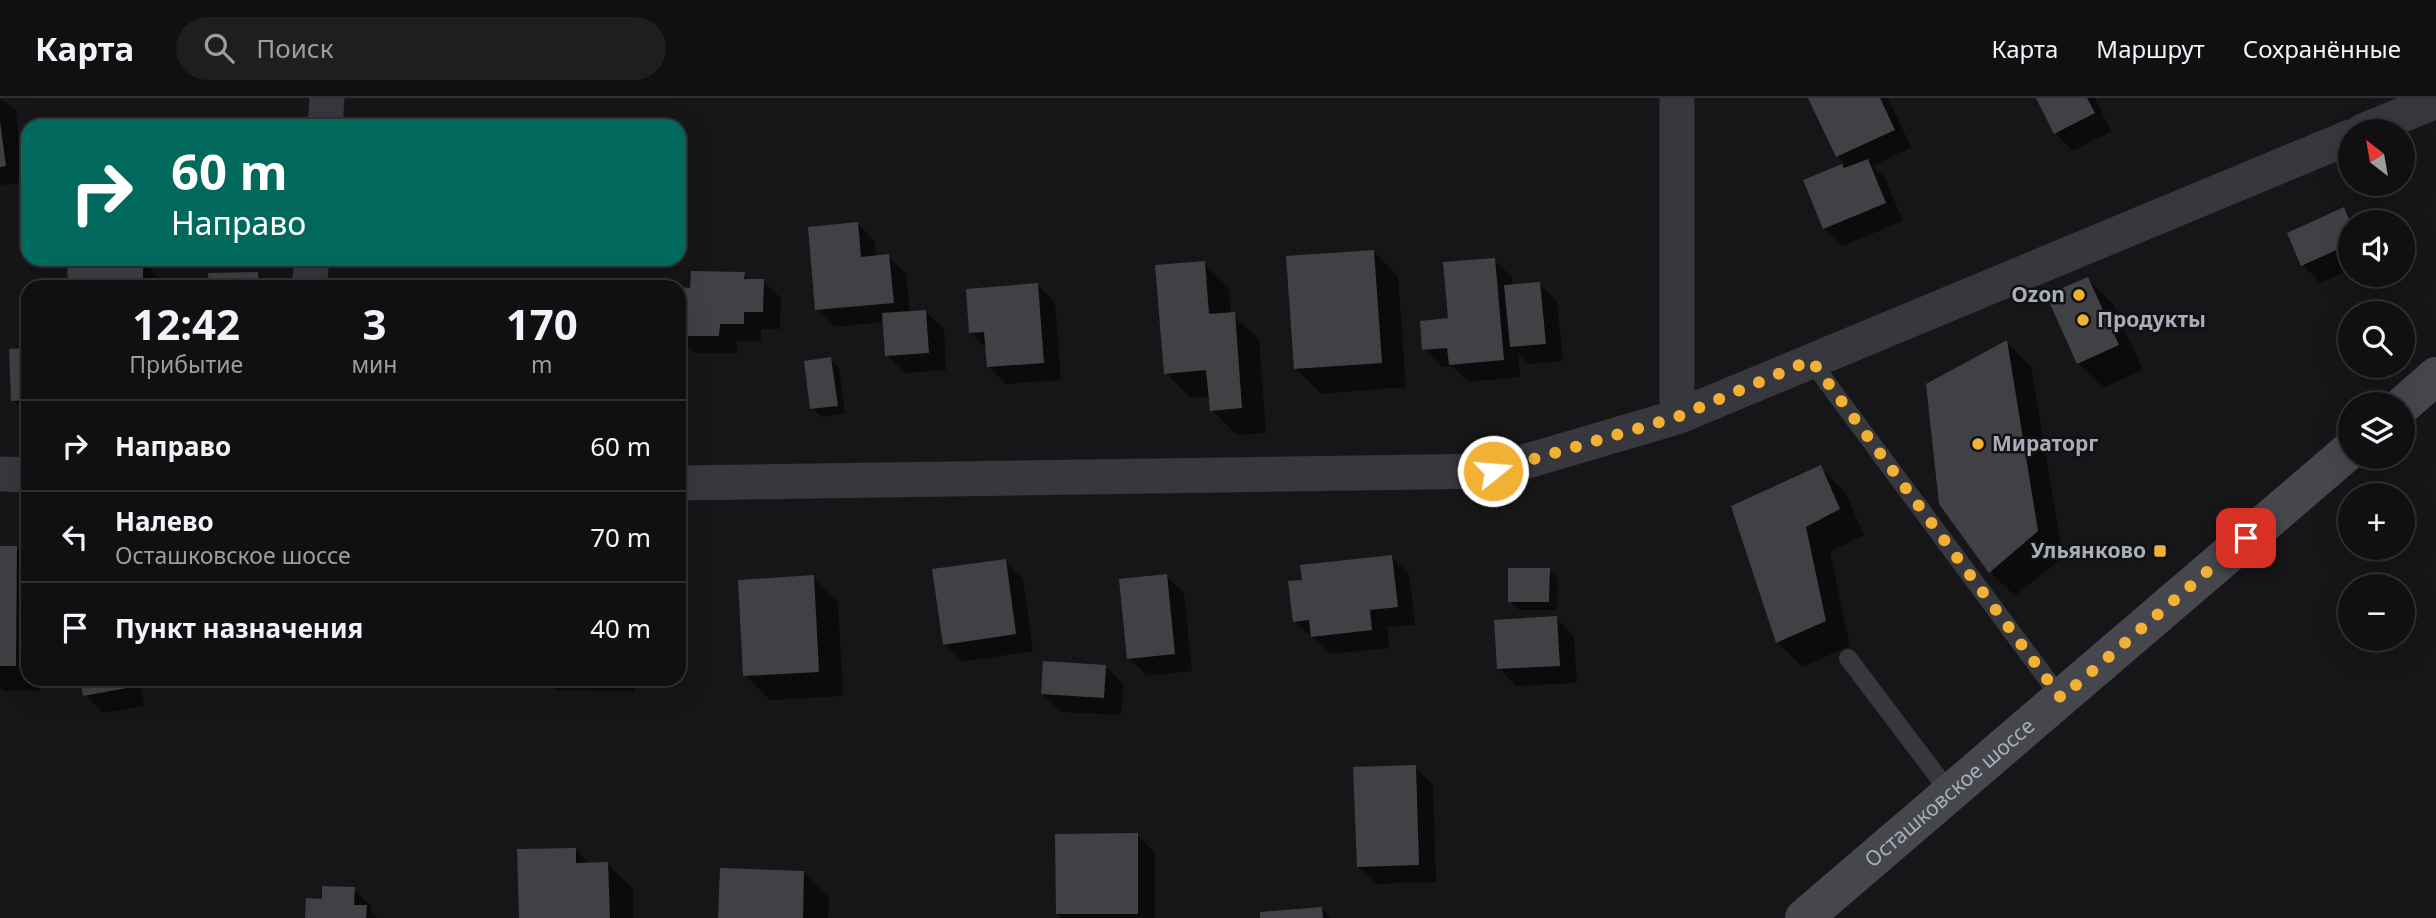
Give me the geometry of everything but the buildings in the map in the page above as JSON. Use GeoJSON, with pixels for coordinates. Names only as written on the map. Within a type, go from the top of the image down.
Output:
{"type":"FeatureCollection","features":[{"type":"Feature","properties":{"kind":"street"},"geometry":{"type":"LineString","coordinates":[[326,119],[327,98]]}},
{"type":"Feature","properties":{"kind":"street"},"geometry":{"type":"LineString","coordinates":[[1676,98],[1677,417]]}},
{"type":"Feature","properties":{"kind":"street"},"geometry":{"type":"LineString","coordinates":[[2392,119],[2436,101]]}},
{"type":"Feature","properties":{"kind":"street"},"geometry":{"type":"LineString","coordinates":[[686,483],[1493,471],[1677,417],[2338,141]]}},
{"type":"Feature","properties":{"kind":"street"},"geometry":{"type":"LineString","coordinates":[[2415,394],[2436,376]]}},
{"type":"Feature","properties":{"kind":"street","name":"Осташковское шоссе"},"geometry":{"type":"LineString","coordinates":[[1804,918],[2338,460]]}},
{"type":"Feature","properties":{"kind":"street"},"geometry":{"type":"LineString","coordinates":[[0,474],[21,475]]}},
{"type":"Feature","properties":{"kind":"lane"},"geometry":{"type":"LineString","coordinates":[[1811,360],[2061,698]]}},
{"type":"Feature","properties":{"kind":"lane"},"geometry":{"type":"LineString","coordinates":[[1848,658],[1950,793]]}},
{"type":"Feature","properties":{"kind":"place","name":"Ozon"},"geometry":{"type":"Point","coordinates":[2079,295]}},
{"type":"Feature","properties":{"kind":"place","name":"Продукты"},"geometry":{"type":"Point","coordinates":[2083,320]}},
{"type":"Feature","properties":{"kind":"place","name":"Мираторг"},"geometry":{"type":"Point","coordinates":[1978,444]}},
{"type":"Feature","properties":{"kind":"place","name":"Ульянково"},"geometry":{"type":"Point","coordinates":[2160,551]}},
{"type":"Feature","properties":{"kind":"route"},"geometry":{"type":"LineString","coordinates":[[1493,471],[1677,417],[1811,360],[2061,698],[2246,538]]}}]}
